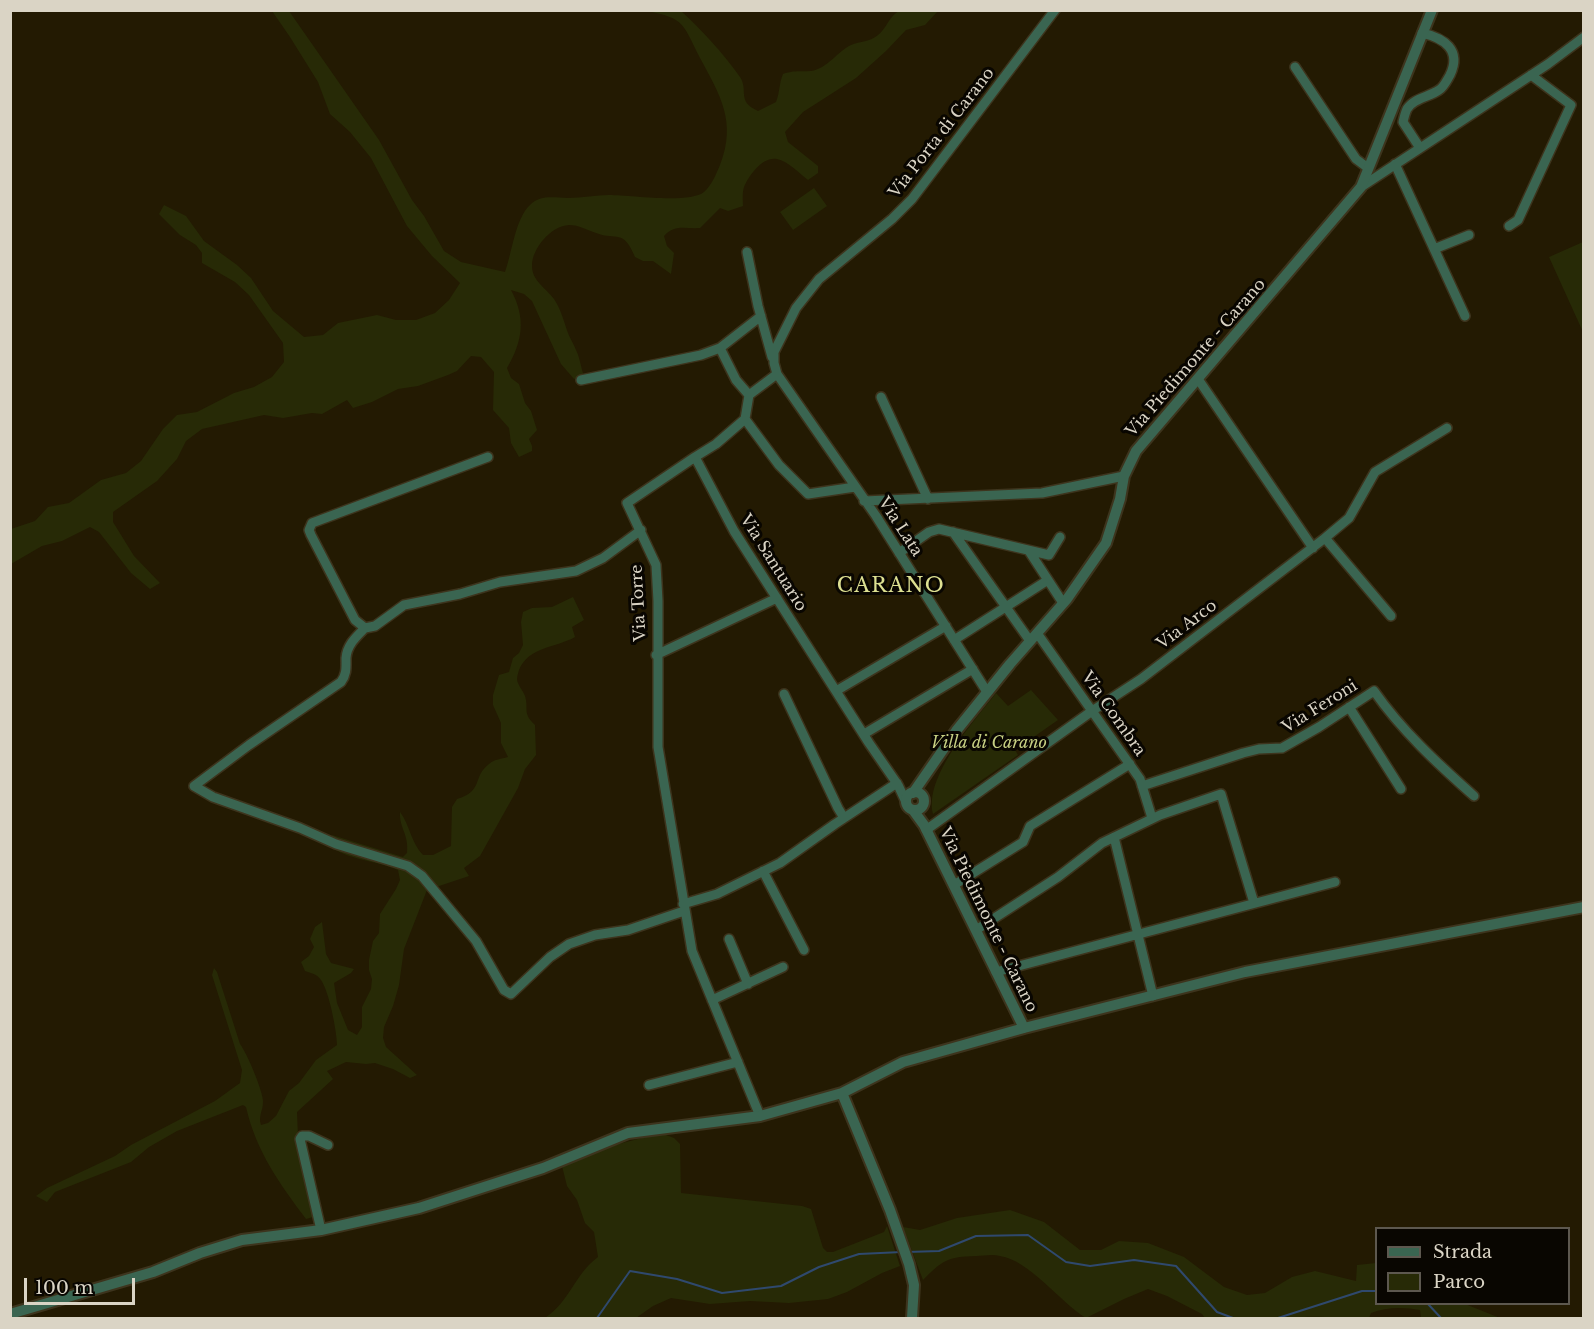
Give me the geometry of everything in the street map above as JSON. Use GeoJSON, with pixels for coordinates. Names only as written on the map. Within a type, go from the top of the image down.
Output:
{"type":"FeatureCollection","features":[{"type":"Feature","properties":{"kind":"street","name":"Via Porta di Carano"},"geometry":{"type":"LineString","coordinates":[[774,363],[774,352],[796,308],[819,279],[892,219],[912,199],[1055,10]]}},
{"type":"Feature","properties":{"kind":"street","name":"Via Piedimonte - Carano"},"geometry":{"type":"LineString","coordinates":[[1024,1028],[914,801],[956,731],[1063,603],[1106,543],[1120,498],[1124,476],[1136,451],[1361,187],[1432,10]]}},
{"type":"Feature","properties":{"kind":"street"},"geometry":{"type":"LineString","coordinates":[[1420,148],[1403,122],[1408,109],[1418,100],[1440,90],[1447,81],[1454,63],[1452,51],[1447,43],[1438,37],[1422,33]]}},
{"type":"Feature","properties":{"kind":"street"},"geometry":{"type":"LineString","coordinates":[[1361,187],[1531,75],[1584,37]]}},
{"type":"Feature","properties":{"kind":"street"},"geometry":{"type":"LineString","coordinates":[[1295,67],[1356,159],[1368,168]]}},
{"type":"Feature","properties":{"kind":"street"},"geometry":{"type":"LineString","coordinates":[[1509,226],[1518,220],[1571,105],[1531,75]]}},
{"type":"Feature","properties":{"kind":"street"},"geometry":{"type":"LineString","coordinates":[[1395,164],[1465,316]]}},
{"type":"Feature","properties":{"kind":"street"},"geometry":{"type":"LineString","coordinates":[[1434,249],[1469,236]]}},
{"type":"Feature","properties":{"kind":"street"},"geometry":{"type":"LineString","coordinates":[[747,252],[777,374],[864,501],[1042,493],[1124,476]]}},
{"type":"Feature","properties":{"kind":"street"},"geometry":{"type":"LineString","coordinates":[[581,380],[701,355],[720,348],[761,316]]}},
{"type":"Feature","properties":{"kind":"street"},"geometry":{"type":"LineString","coordinates":[[720,348],[736,380],[749,395]]}},
{"type":"Feature","properties":{"kind":"street"},"geometry":{"type":"LineString","coordinates":[[777,374],[749,395],[746,419],[778,465],[808,494],[855,487]]}},
{"type":"Feature","properties":{"kind":"street"},"geometry":{"type":"LineString","coordinates":[[1198,379],[1312,548]]}},
{"type":"Feature","properties":{"kind":"street"},"geometry":{"type":"LineString","coordinates":[[881,397],[928,499]]}},
{"type":"Feature","properties":{"kind":"street"},"geometry":{"type":"LineString","coordinates":[[695,457],[716,444],[746,419]]}},
{"type":"Feature","properties":{"kind":"street","name":"Via Arco"},"geometry":{"type":"LineString","coordinates":[[925,827],[1141,679],[1349,518],[1375,472],[1447,428]]}},
{"type":"Feature","properties":{"kind":"street"},"geometry":{"type":"LineString","coordinates":[[365,628],[355,620],[309,530],[312,523],[488,457]]}},
{"type":"Feature","properties":{"kind":"street","name":"Via Torre"},"geometry":{"type":"LineString","coordinates":[[695,457],[627,503],[656,565],[658,602],[656,655],[777,598]]}},
{"type":"Feature","properties":{"kind":"street","name":"Via Santuario"},"geometry":{"type":"LineString","coordinates":[[695,457],[734,531],[864,734],[898,784],[914,801]]}},
{"type":"Feature","properties":{"kind":"street","name":"Via Lata"},"geometry":{"type":"LineString","coordinates":[[864,501],[987,692]]}},
{"type":"Feature","properties":{"kind":"street"},"geometry":{"type":"LineString","coordinates":[[899,553],[929,532],[939,529],[1049,555],[1060,537]]}},
{"type":"Feature","properties":{"kind":"street"},"geometry":{"type":"LineString","coordinates":[[641,530],[603,558],[576,571],[500,582],[460,594],[404,605],[375,626],[365,628],[350,644],[346,657],[345,677],[341,682],[267,732],[194,786],[213,797],[300,828],[336,844],[408,866],[416,871],[476,941],[504,990],[511,994],[550,957],[568,944],[595,935],[628,930],[717,894],[780,863],[898,784]]}},
{"type":"Feature","properties":{"kind":"street","name":"Via Combra"},"geometry":{"type":"LineString","coordinates":[[953,532],[1005,606],[1092,711],[1130,764],[1140,779],[1152,818]]}},
{"type":"Feature","properties":{"kind":"street"},"geometry":{"type":"LineString","coordinates":[[1325,538],[1391,616]]}},
{"type":"Feature","properties":{"kind":"street"},"geometry":{"type":"LineString","coordinates":[[1029,551],[1063,603]]}},
{"type":"Feature","properties":{"kind":"street"},"geometry":{"type":"LineString","coordinates":[[954,640],[1048,580]]}},
{"type":"Feature","properties":{"kind":"street"},"geometry":{"type":"LineString","coordinates":[[836,691],[946,626]]}},
{"type":"Feature","properties":{"kind":"street"},"geometry":{"type":"LineString","coordinates":[[656,655],[658,747],[692,951],[760,1116]]}},
{"type":"Feature","properties":{"kind":"street"},"geometry":{"type":"LineString","coordinates":[[864,734],[973,669]]}},
{"type":"Feature","properties":{"kind":"street","name":"Via Feroni"},"geometry":{"type":"LineString","coordinates":[[1142,786],[1243,753],[1259,749],[1282,748],[1374,691],[1415,741],[1439,766],[1474,796]]}},
{"type":"Feature","properties":{"kind":"street"},"geometry":{"type":"LineString","coordinates":[[784,694],[844,818]]}},
{"type":"Feature","properties":{"kind":"street"},"geometry":{"type":"LineString","coordinates":[[1349,707],[1401,789]]}},
{"type":"Feature","properties":{"kind":"street"},"geometry":{"type":"LineString","coordinates":[[954,885],[1023,842],[1030,826],[1130,764]]}},
{"type":"Feature","properties":{"kind":"street"},"geometry":{"type":"LineString","coordinates":[[976,930],[1058,877],[1102,843],[1152,818],[1221,794],[1254,903]]}},
{"type":"Feature","properties":{"kind":"street"},"geometry":{"type":"LineString","coordinates":[[1114,837],[1153,996]]}},
{"type":"Feature","properties":{"kind":"street"},"geometry":{"type":"LineString","coordinates":[[763,871],[804,950]]}},
{"type":"Feature","properties":{"kind":"street"},"geometry":{"type":"LineString","coordinates":[[996,972],[1335,882]]}},
{"type":"Feature","properties":{"kind":"street"},"geometry":{"type":"LineString","coordinates":[[10,1314],[153,1272],[200,1253],[242,1240],[321,1230],[419,1208],[543,1168],[628,1133],[760,1116],[842,1093],[903,1062],[1024,1028],[1245,972],[1584,907]]}},
{"type":"Feature","properties":{"kind":"street"},"geometry":{"type":"LineString","coordinates":[[729,939],[748,984]]}},
{"type":"Feature","properties":{"kind":"street"},"geometry":{"type":"LineString","coordinates":[[712,1000],[783,968]]}},
{"type":"Feature","properties":{"kind":"street"},"geometry":{"type":"LineString","coordinates":[[649,1085],[738,1062]]}},
{"type":"Feature","properties":{"kind":"street"},"geometry":{"type":"LineString","coordinates":[[842,1093],[890,1210],[909,1264],[914,1285],[912,1318]]}},
{"type":"Feature","properties":{"kind":"street"},"geometry":{"type":"LineString","coordinates":[[321,1230],[300,1139],[302,1136],[309,1136],[328,1145]]}},
{"type":"Feature","properties":{"kind":"green space"},"geometry":{"type":"Polygon","coordinates":[[[272,11],[289,11],[379,140],[412,200],[444,251],[461,262],[505,272],[521,219],[530,205],[539,199],[609,195],[686,198],[704,192],[714,179],[725,150],[727,135],[720,97],[682,25],[669,17],[646,11],[681,11],[712,42],[740,77],[745,100],[758,111],[776,102],[783,74],[817,70],[851,45],[875,37],[899,11],[938,11],[925,25],[906,30],[856,78],[803,112],[785,132],[788,142],[818,166],[818,173],[808,180],[781,160],[767,160],[757,167],[746,182],[743,206],[728,211],[720,208],[700,228],[676,228],[668,232],[664,236],[667,246],[674,253],[671,274],[653,261],[643,261],[635,257],[627,242],[619,237],[569,225],[556,229],[544,239],[533,259],[534,276],[559,307],[584,376],[574,379],[561,364],[532,301],[524,294],[511,290],[519,310],[521,329],[507,368],[511,378],[519,384],[537,430],[529,439],[532,451],[519,457],[511,443],[509,428],[493,410],[494,372],[481,357],[471,356],[457,371],[448,375],[418,386],[398,389],[372,402],[353,408],[347,400],[322,414],[312,413],[283,418],[264,415],[202,429],[186,441],[177,459],[157,481],[113,512],[113,522],[134,556],[160,583],[150,589],[131,573],[99,532],[90,527],[62,541],[42,546],[11,564],[11,529],[35,521],[48,507],[69,503],[101,480],[126,473],[141,461],[163,429],[177,415],[197,412],[234,393],[254,387],[272,377],[284,362],[283,343],[249,295],[235,282],[202,263],[202,253],[196,245],[180,235],[159,214],[164,205],[186,216],[204,241],[251,278],[273,311],[304,337],[323,335],[338,323],[377,315],[396,320],[416,320],[435,313],[449,300],[460,283],[432,256],[407,226],[371,158],[350,132],[330,114],[318,82],[272,11]]]}},
{"type":"Feature","properties":{"kind":"green space"},"geometry":{"type":"Polygon","coordinates":[[[814,188],[827,206],[793,230],[780,212],[814,188]]]}},
{"type":"Feature","properties":{"kind":"green space"},"geometry":{"type":"Polygon","coordinates":[[[1583,242],[1583,332],[1549,257],[1583,242]]]}},
{"type":"Feature","properties":{"kind":"green space"},"geometry":{"type":"Polygon","coordinates":[[[573,597],[584,620],[572,627],[575,637],[529,656],[519,670],[517,681],[525,696],[527,714],[535,725],[536,755],[525,769],[518,788],[480,856],[464,868],[469,876],[427,890],[404,949],[399,985],[384,1027],[383,1038],[386,1047],[417,1075],[410,1078],[375,1063],[346,1062],[327,1071],[333,1079],[297,1112],[298,1136],[313,1217],[306,1219],[278,1179],[262,1152],[246,1107],[243,1105],[177,1131],[149,1147],[131,1162],[55,1192],[47,1202],[36,1196],[47,1188],[115,1156],[131,1145],[215,1101],[240,1083],[242,1070],[212,975],[214,968],[240,1044],[261,1090],[263,1102],[261,1125],[268,1123],[276,1116],[289,1091],[299,1083],[316,1060],[337,1045],[332,1012],[324,985],[318,976],[305,971],[301,962],[309,956],[314,947],[310,939],[315,927],[322,922],[326,954],[331,963],[354,969],[334,983],[337,1003],[348,1030],[357,1035],[362,1027],[362,1007],[371,989],[369,960],[373,941],[379,933],[380,914],[400,880],[398,870],[352,857],[328,845],[332,835],[403,857],[407,853],[407,846],[400,812],[423,855],[433,855],[451,846],[452,807],[457,799],[475,788],[481,774],[489,764],[508,757],[501,743],[501,723],[493,705],[493,695],[499,675],[509,672],[513,658],[523,645],[521,622],[523,612],[532,608],[552,607],[573,597]]]}},
{"type":"Feature","properties":{"kind":"green space","name":"Villa di Carano"},"geometry":{"type":"Polygon","coordinates":[[[1031,690],[1058,720],[1015,750],[1018,755],[933,814],[932,799],[943,767],[952,750],[975,719],[996,693],[1008,706],[1031,690]]]}},
{"type":"Feature","properties":{"kind":"green space"},"geometry":{"type":"Polygon","coordinates":[[[661,1133],[674,1138],[680,1144],[681,1193],[802,1206],[811,1209],[823,1248],[827,1252],[833,1252],[884,1232],[887,1226],[900,1266],[828,1299],[789,1303],[750,1301],[710,1304],[671,1298],[653,1306],[636,1318],[545,1318],[561,1303],[583,1272],[598,1257],[594,1232],[585,1223],[577,1200],[567,1186],[562,1166],[607,1147],[661,1133]]]}},
{"type":"Feature","properties":{"kind":"green space"},"geometry":{"type":"Polygon","coordinates":[[[1010,1210],[1044,1222],[1080,1250],[1101,1250],[1119,1241],[1148,1243],[1184,1257],[1224,1287],[1247,1295],[1265,1293],[1292,1277],[1315,1271],[1356,1281],[1357,1265],[1375,1263],[1375,1305],[1468,1305],[1500,1318],[1421,1318],[1420,1310],[1401,1308],[1377,1311],[1371,1313],[1369,1318],[1205,1318],[1202,1314],[1167,1296],[1148,1289],[1086,1318],[1022,1265],[1000,1256],[966,1256],[952,1259],[941,1264],[923,1280],[903,1227],[920,1230],[957,1218],[1010,1210]]]}},
{"type":"Feature","properties":{"kind":"waterway"},"geometry":{"type":"LineString","coordinates":[[907,1252],[939,1251],[976,1236],[1028,1235],[1066,1262],[1090,1266],[1134,1260],[1176,1266],[1217,1312],[1233,1318]]}},
{"type":"Feature","properties":{"kind":"waterway"},"geometry":{"type":"LineString","coordinates":[[597,1318],[630,1271],[677,1279],[722,1293],[781,1286],[819,1267],[859,1254],[902,1252]]}},
{"type":"Feature","properties":{"kind":"waterway"},"geometry":{"type":"LineString","coordinates":[[1278,1318],[1362,1291],[1375,1291]]}},
{"type":"Feature","properties":{"kind":"waterway"},"geometry":{"type":"LineString","coordinates":[[1429,1305],[1441,1318]]}},
{"type":"Feature","properties":{"kind":"district","name":"CARANO"},"geometry":{"type":"Point","coordinates":[891,586]}}]}
